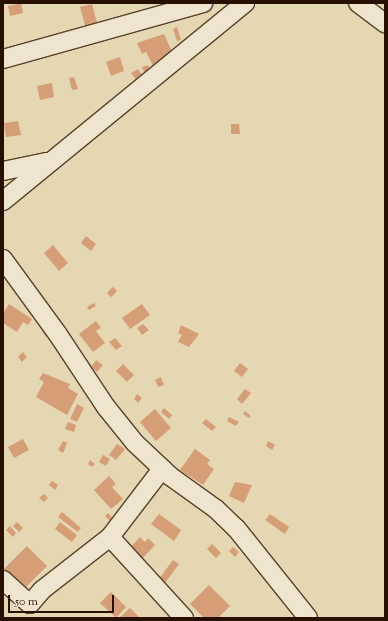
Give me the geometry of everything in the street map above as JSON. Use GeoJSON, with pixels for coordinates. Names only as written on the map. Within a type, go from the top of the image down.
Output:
{"type":"FeatureCollection","features":[{"type":"Feature","properties":{"kind":"street"},"geometry":{"type":"LineString","coordinates":[[3,59],[203,3]]}},
{"type":"Feature","properties":{"kind":"street"},"geometry":{"type":"LineString","coordinates":[[3,201],[48,161],[245,3]]}},
{"type":"Feature","properties":{"kind":"street"},"geometry":{"type":"LineString","coordinates":[[358,3],[385,23]]}},
{"type":"Feature","properties":{"kind":"street"},"geometry":{"type":"LineString","coordinates":[[3,171],[48,161]]}},
{"type":"Feature","properties":{"kind":"street"},"geometry":{"type":"LineString","coordinates":[[3,259],[57,333],[106,407],[135,443],[162,470],[216,509],[236,528],[308,618]]}},
{"type":"Feature","properties":{"kind":"street"},"geometry":{"type":"LineString","coordinates":[[3,580],[30,604],[42,590],[110,537],[162,470]]}},
{"type":"Feature","properties":{"kind":"street"},"geometry":{"type":"LineString","coordinates":[[110,537],[184,618]]}},
{"type":"Feature","properties":{"kind":"building"},"geometry":{"type":"Polygon","coordinates":[[[21,3],[23,13],[10,16],[8,6],[21,3]]]}},
{"type":"Feature","properties":{"kind":"building"},"geometry":{"type":"Polygon","coordinates":[[[92,4],[98,26],[86,29],[80,7],[92,4]]]}},
{"type":"Feature","properties":{"kind":"building"},"geometry":{"type":"Polygon","coordinates":[[[177,27],[181,40],[177,41],[173,29],[177,27]]]}},
{"type":"Feature","properties":{"kind":"building"},"geometry":{"type":"Polygon","coordinates":[[[164,34],[174,56],[153,66],[146,52],[142,54],[137,43],[164,34]]]}},
{"type":"Feature","properties":{"kind":"building"},"geometry":{"type":"Polygon","coordinates":[[[120,57],[124,71],[111,76],[106,62],[120,57]]]}},
{"type":"Feature","properties":{"kind":"building"},"geometry":{"type":"Polygon","coordinates":[[[148,65],[150,70],[144,72],[142,67],[148,65]]]}},
{"type":"Feature","properties":{"kind":"building"},"geometry":{"type":"Polygon","coordinates":[[[138,69],[142,75],[136,80],[131,73],[138,69]]]}},
{"type":"Feature","properties":{"kind":"building"},"geometry":{"type":"Polygon","coordinates":[[[74,77],[78,89],[72,90],[69,78],[74,77]]]}},
{"type":"Feature","properties":{"kind":"building"},"geometry":{"type":"Polygon","coordinates":[[[52,83],[54,97],[40,100],[37,86],[52,83]]]}},
{"type":"Feature","properties":{"kind":"building"},"geometry":{"type":"Polygon","coordinates":[[[18,121],[21,135],[6,137],[4,123],[18,121]]]}},
{"type":"Feature","properties":{"kind":"building"},"geometry":{"type":"Polygon","coordinates":[[[231,124],[239,124],[240,134],[231,134],[231,124]]]}},
{"type":"Feature","properties":{"kind":"building"},"geometry":{"type":"Polygon","coordinates":[[[86,236],[96,244],[91,251],[81,243],[86,236]]]}},
{"type":"Feature","properties":{"kind":"building"},"geometry":{"type":"Polygon","coordinates":[[[53,245],[68,263],[59,271],[44,253],[53,245]]]}},
{"type":"Feature","properties":{"kind":"building"},"geometry":{"type":"Polygon","coordinates":[[[113,287],[117,291],[111,297],[107,293],[113,287]]]}},
{"type":"Feature","properties":{"kind":"building"},"geometry":{"type":"Polygon","coordinates":[[[94,303],[96,306],[89,310],[87,307],[94,303]]]}},
{"type":"Feature","properties":{"kind":"building"},"geometry":{"type":"Polygon","coordinates":[[[9,304],[32,319],[28,325],[23,322],[17,332],[3,323],[3,314],[9,304]]]}},
{"type":"Feature","properties":{"kind":"building"},"geometry":{"type":"Polygon","coordinates":[[[142,304],[150,315],[130,329],[122,318],[142,304]]]}},
{"type":"Feature","properties":{"kind":"building"},"geometry":{"type":"Polygon","coordinates":[[[96,321],[101,328],[96,331],[105,343],[93,352],[79,334],[96,321]]]}},
{"type":"Feature","properties":{"kind":"building"},"geometry":{"type":"Polygon","coordinates":[[[143,324],[149,330],[142,335],[137,328],[143,324]]]}},
{"type":"Feature","properties":{"kind":"building"},"geometry":{"type":"Polygon","coordinates":[[[181,325],[199,334],[189,347],[178,342],[182,335],[178,333],[181,325]]]}},
{"type":"Feature","properties":{"kind":"building"},"geometry":{"type":"Polygon","coordinates":[[[47,328],[51,334],[46,337],[42,331],[47,328]]]}},
{"type":"Feature","properties":{"kind":"building"},"geometry":{"type":"Polygon","coordinates":[[[115,338],[122,346],[116,350],[109,342],[115,338]]]}},
{"type":"Feature","properties":{"kind":"building"},"geometry":{"type":"Polygon","coordinates":[[[23,352],[27,357],[22,362],[18,357],[23,352]]]}},
{"type":"Feature","properties":{"kind":"building"},"geometry":{"type":"Polygon","coordinates":[[[96,360],[103,365],[97,372],[91,367],[96,360]]]}},
{"type":"Feature","properties":{"kind":"building"},"geometry":{"type":"Polygon","coordinates":[[[240,363],[248,369],[242,377],[234,371],[240,363]]]}},
{"type":"Feature","properties":{"kind":"building"},"geometry":{"type":"Polygon","coordinates":[[[123,364],[134,375],[127,382],[116,371],[123,364]]]}},
{"type":"Feature","properties":{"kind":"building"},"geometry":{"type":"Polygon","coordinates":[[[43,373],[70,384],[68,388],[78,394],[67,415],[36,397],[44,382],[39,379],[43,373]]]}},
{"type":"Feature","properties":{"kind":"building"},"geometry":{"type":"Polygon","coordinates":[[[161,377],[164,385],[158,387],[155,380],[161,377]]]}},
{"type":"Feature","properties":{"kind":"building"},"geometry":{"type":"Polygon","coordinates":[[[245,389],[251,393],[242,404],[237,399],[245,389]]]}},
{"type":"Feature","properties":{"kind":"building"},"geometry":{"type":"Polygon","coordinates":[[[137,394],[142,398],[138,403],[134,399],[137,394]]]}},
{"type":"Feature","properties":{"kind":"building"},"geometry":{"type":"Polygon","coordinates":[[[77,404],[84,408],[77,422],[70,419],[77,404]]]}},
{"type":"Feature","properties":{"kind":"building"},"geometry":{"type":"Polygon","coordinates":[[[164,408],[172,415],[169,419],[161,412],[164,408]]]}},
{"type":"Feature","properties":{"kind":"building"},"geometry":{"type":"Polygon","coordinates":[[[155,409],[171,428],[156,441],[140,422],[155,409]]]}},
{"type":"Feature","properties":{"kind":"building"},"geometry":{"type":"Polygon","coordinates":[[[245,411],[251,416],[249,418],[243,414],[245,411]]]}},
{"type":"Feature","properties":{"kind":"building"},"geometry":{"type":"Polygon","coordinates":[[[229,417],[239,422],[236,426],[227,421],[229,417]]]}},
{"type":"Feature","properties":{"kind":"building"},"geometry":{"type":"Polygon","coordinates":[[[206,419],[216,427],[212,431],[202,423],[206,419]]]}},
{"type":"Feature","properties":{"kind":"building"},"geometry":{"type":"Polygon","coordinates":[[[68,422],[76,425],[74,432],[65,429],[68,422]]]}},
{"type":"Feature","properties":{"kind":"building"},"geometry":{"type":"Polygon","coordinates":[[[23,439],[29,450],[14,458],[8,447],[23,439]]]}},
{"type":"Feature","properties":{"kind":"building"},"geometry":{"type":"Polygon","coordinates":[[[63,441],[67,443],[63,453],[58,450],[63,441]]]}},
{"type":"Feature","properties":{"kind":"building"},"geometry":{"type":"Polygon","coordinates":[[[268,441],[275,445],[272,450],[266,446],[268,441]]]}},
{"type":"Feature","properties":{"kind":"building"},"geometry":{"type":"Polygon","coordinates":[[[117,444],[125,449],[116,460],[109,455],[117,444]]]}},
{"type":"Feature","properties":{"kind":"building"},"geometry":{"type":"Polygon","coordinates":[[[195,449],[210,460],[207,464],[214,469],[203,485],[180,470],[195,449]]]}},
{"type":"Feature","properties":{"kind":"building"},"geometry":{"type":"Polygon","coordinates":[[[103,455],[110,459],[106,466],[99,462],[103,455]]]}},
{"type":"Feature","properties":{"kind":"building"},"geometry":{"type":"Polygon","coordinates":[[[90,460],[95,464],[92,467],[88,464],[90,460]]]}},
{"type":"Feature","properties":{"kind":"building"},"geometry":{"type":"Polygon","coordinates":[[[109,476],[116,484],[112,487],[123,499],[111,509],[94,490],[109,476]]]}},
{"type":"Feature","properties":{"kind":"building"},"geometry":{"type":"Polygon","coordinates":[[[52,481],[58,485],[55,490],[49,485],[52,481]]]}},
{"type":"Feature","properties":{"kind":"building"},"geometry":{"type":"Polygon","coordinates":[[[235,482],[252,485],[244,503],[229,496],[235,482]]]}},
{"type":"Feature","properties":{"kind":"building"},"geometry":{"type":"Polygon","coordinates":[[[44,494],[48,498],[44,502],[39,498],[44,494]]]}},
{"type":"Feature","properties":{"kind":"building"},"geometry":{"type":"Polygon","coordinates":[[[62,512],[81,528],[78,532],[58,517],[62,512]]]}},
{"type":"Feature","properties":{"kind":"building"},"geometry":{"type":"Polygon","coordinates":[[[108,513],[113,519],[110,521],[105,516],[108,513]]]}},
{"type":"Feature","properties":{"kind":"building"},"geometry":{"type":"Polygon","coordinates":[[[159,514],[181,530],[174,541],[151,524],[159,514]]]}},
{"type":"Feature","properties":{"kind":"building"},"geometry":{"type":"Polygon","coordinates":[[[270,514],[289,527],[285,534],[265,520],[270,514]]]}},
{"type":"Feature","properties":{"kind":"building"},"geometry":{"type":"Polygon","coordinates":[[[17,522],[23,528],[19,532],[13,526],[17,522]]]}},
{"type":"Feature","properties":{"kind":"building"},"geometry":{"type":"Polygon","coordinates":[[[60,522],[77,535],[72,542],[55,529],[60,522]]]}},
{"type":"Feature","properties":{"kind":"building"},"geometry":{"type":"Polygon","coordinates":[[[10,526],[16,533],[13,537],[6,530],[10,526]]]}},
{"type":"Feature","properties":{"kind":"building"},"geometry":{"type":"Polygon","coordinates":[[[140,537],[145,542],[148,538],[155,545],[138,563],[126,552],[140,537]]]}},
{"type":"Feature","properties":{"kind":"building"},"geometry":{"type":"Polygon","coordinates":[[[212,544],[221,553],[216,558],[207,549],[212,544]]]}},
{"type":"Feature","properties":{"kind":"building"},"geometry":{"type":"Polygon","coordinates":[[[27,546],[47,566],[23,590],[3,570],[27,546]]]}},
{"type":"Feature","properties":{"kind":"building"},"geometry":{"type":"Polygon","coordinates":[[[233,547],[239,552],[235,557],[229,551],[233,547]]]}},
{"type":"Feature","properties":{"kind":"building"},"geometry":{"type":"Polygon","coordinates":[[[173,560],[179,564],[162,587],[156,583],[173,560]]]}},
{"type":"Feature","properties":{"kind":"building"},"geometry":{"type":"Polygon","coordinates":[[[209,585],[230,606],[218,618],[204,618],[190,604],[209,585]]]}},
{"type":"Feature","properties":{"kind":"building"},"geometry":{"type":"Polygon","coordinates":[[[111,592],[126,607],[116,618],[100,603],[111,592]]]}},
{"type":"Feature","properties":{"kind":"building"},"geometry":{"type":"Polygon","coordinates":[[[130,608],[140,618],[119,618],[130,608]]]}}]}
